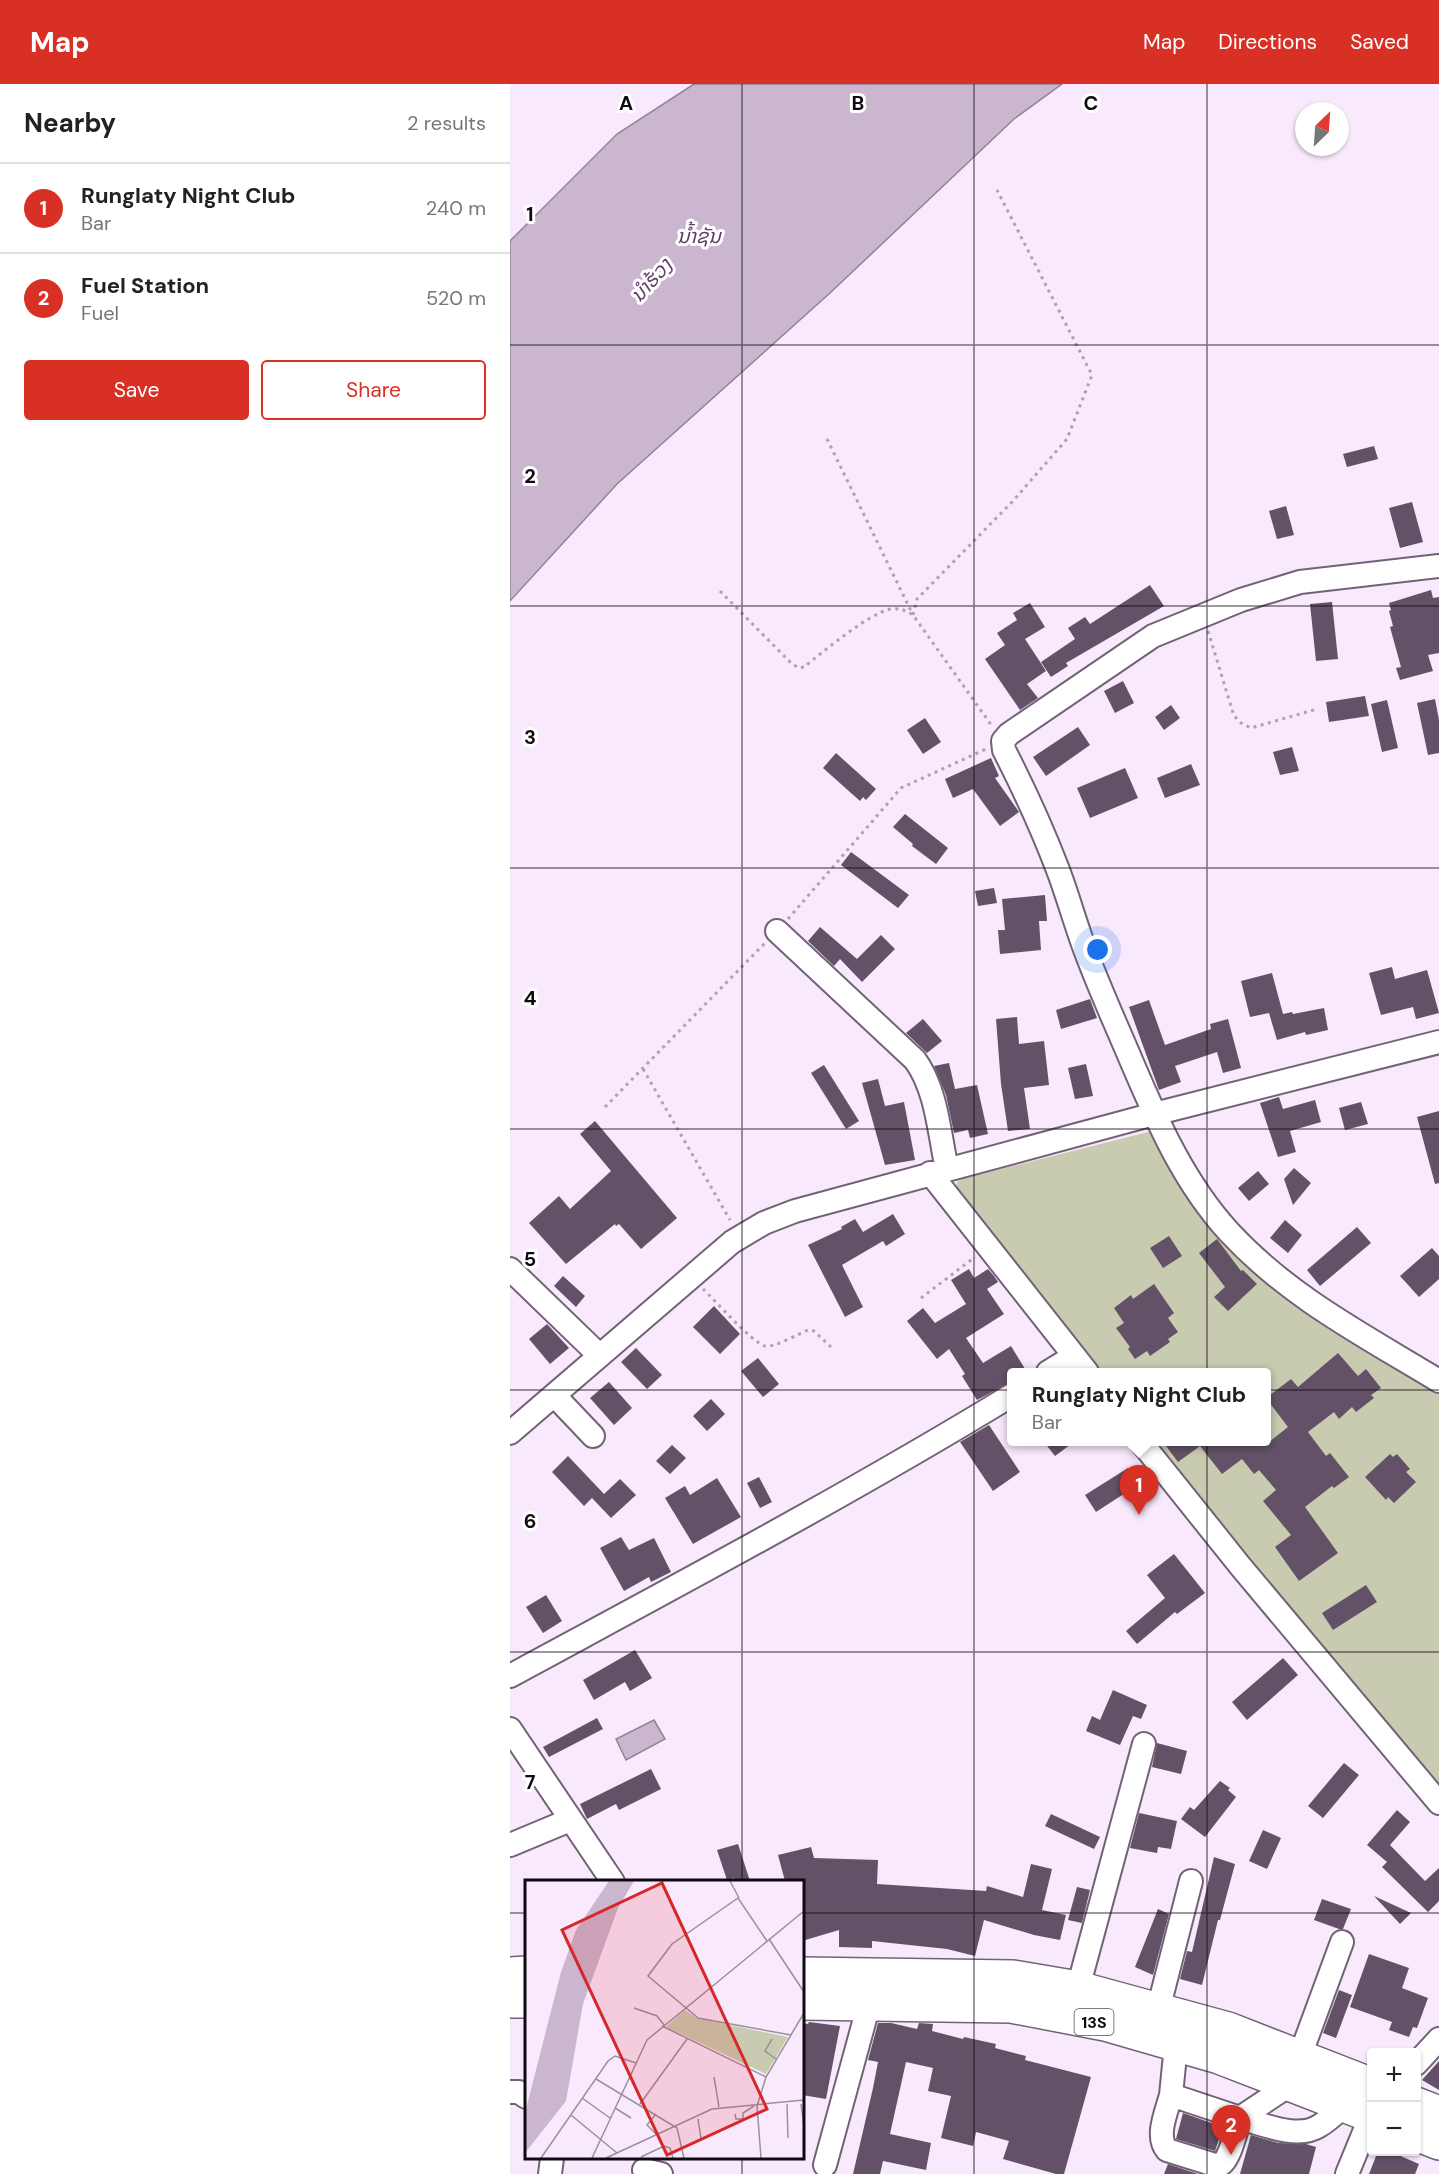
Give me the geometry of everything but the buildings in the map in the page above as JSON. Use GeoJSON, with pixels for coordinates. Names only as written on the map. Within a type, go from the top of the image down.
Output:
{"type":"FeatureCollection","features":[{"type":"Feature","properties":{"kind":"highway"},"geometry":{"type":"LineString","coordinates":[[510,1974],[525,1973]]}},
{"type":"Feature","properties":{"kind":"highway","name":"13S"},"geometry":{"type":"LineString","coordinates":[[804,1974],[1013,1977],[1078,1988],[1228,2029],[1296,2070],[1366,2107]]}},
{"type":"Feature","properties":{"kind":"highway","name":"13S"},"geometry":{"type":"LineString","coordinates":[[804,2003],[1011,2006],[1105,2024],[1219,2057],[1296,2070]]}},
{"type":"Feature","properties":{"kind":"highway"},"geometry":{"type":"LineString","coordinates":[[1421,2106],[1439,2113]]}},
{"type":"Feature","properties":{"kind":"highway"},"geometry":{"type":"LineString","coordinates":[[1421,2136],[1439,2144]]}},
{"type":"Feature","properties":{"kind":"street"},"geometry":{"type":"LineString","coordinates":[[1439,566],[1300,582],[1241,600],[1203,615],[1153,636],[1009,734],[1003,741],[1004,750],[1033,808],[1058,871],[1088,960],[1154,1114],[1193,1186],[1208,1208],[1263,1266],[1343,1325],[1439,1381]]}},
{"type":"Feature","properties":{"kind":"street"},"geometry":{"type":"LineString","coordinates":[[777,931],[925,1074],[930,1089],[939,1171],[988,1247],[1080,1364],[1064,1368]]}},
{"type":"Feature","properties":{"kind":"street"},"geometry":{"type":"LineString","coordinates":[[510,1433],[692,1277],[740,1238],[764,1223],[795,1211],[939,1171],[1439,1042]]}},
{"type":"Feature","properties":{"kind":"street"},"geometry":{"type":"LineString","coordinates":[[510,1269],[599,1355]]}},
{"type":"Feature","properties":{"kind":"street"},"geometry":{"type":"LineString","coordinates":[[554,1395],[593,1436]]}},
{"type":"Feature","properties":{"kind":"street"},"geometry":{"type":"LineString","coordinates":[[510,1676],[719,1563],[942,1437],[1007,1397]]}},
{"type":"Feature","properties":{"kind":"street"},"geometry":{"type":"LineString","coordinates":[[1145,1446],[1248,1576],[1439,1803]]}},
{"type":"Feature","properties":{"kind":"street"},"geometry":{"type":"LineString","coordinates":[[510,1729],[612,1880]]}},
{"type":"Feature","properties":{"kind":"street"},"geometry":{"type":"LineString","coordinates":[[1078,1988],[1144,1744]]}},
{"type":"Feature","properties":{"kind":"street"},"geometry":{"type":"LineString","coordinates":[[510,1845],[570,1820]]}},
{"type":"Feature","properties":{"kind":"street"},"geometry":{"type":"LineString","coordinates":[[1158,2010],[1191,1881]]}},
{"type":"Feature","properties":{"kind":"street"},"geometry":{"type":"LineString","coordinates":[[1176,2044],[1171,2095],[1162,2136],[1163,2145],[1167,2150],[1218,2166],[1222,2165],[1227,2159],[1240,2118],[1296,2070],[1342,1942]]}},
{"type":"Feature","properties":{"kind":"street"},"geometry":{"type":"LineString","coordinates":[[825,2165],[869,2004]]}},
{"type":"Feature","properties":{"kind":"street"},"geometry":{"type":"LineString","coordinates":[[1421,2059],[1439,2039]]}},
{"type":"Feature","properties":{"kind":"street"},"geometry":{"type":"LineString","coordinates":[[510,2092],[519,2092],[525,2096]]}},
{"type":"Feature","properties":{"kind":"street"},"geometry":{"type":"LineString","coordinates":[[1171,2095],[1240,2118],[1289,2131],[1317,2128],[1366,2107]]}},
{"type":"Feature","properties":{"kind":"street"},"geometry":{"type":"LineString","coordinates":[[1347,2174],[1366,2107]]}},
{"type":"Feature","properties":{"kind":"street"},"geometry":{"type":"LineString","coordinates":[[550,2174],[552,2159]]}},
{"type":"Feature","properties":{"kind":"path"},"geometry":{"type":"LineString","coordinates":[[913,615],[917,599],[1012,502],[1067,440],[1092,375],[997,190]]}},
{"type":"Feature","properties":{"kind":"path"},"geometry":{"type":"LineString","coordinates":[[605,1107],[777,931],[901,788],[1003,741],[913,615],[827,439]]}},
{"type":"Feature","properties":{"kind":"path"},"geometry":{"type":"LineString","coordinates":[[720,591],[791,663],[799,668],[804,667],[866,621],[889,609],[903,609],[913,615]]}},
{"type":"Feature","properties":{"kind":"path"},"geometry":{"type":"LineString","coordinates":[[1203,615],[1234,716],[1241,723],[1251,728],[1317,709]]}},
{"type":"Feature","properties":{"kind":"path"},"geometry":{"type":"LineString","coordinates":[[643,1069],[740,1238]]}},
{"type":"Feature","properties":{"kind":"path"},"geometry":{"type":"LineString","coordinates":[[921,1298],[988,1247]]}},
{"type":"Feature","properties":{"kind":"path"},"geometry":{"type":"LineString","coordinates":[[692,1277],[754,1340],[765,1346],[774,1345],[808,1330],[814,1331],[831,1347]]}},
{"type":"Feature","properties":{"kind":"green space"},"geometry":{"type":"Polygon","coordinates":[[[1152,1131],[1216,1229],[1439,1392],[1439,1789],[1154,1446],[1271,1446],[1271,1368],[1092,1368],[956,1190],[957,1182],[965,1178],[1152,1131]]]}},
{"type":"Feature","properties":{"kind":"water","name":"ນ້ຳຊັນ"},"geometry":{"type":"Polygon","coordinates":[[[694,84],[1062,84],[1014,119],[830,293],[617,484],[510,601],[510,241],[617,134],[694,84]]]}},
{"type":"Feature","properties":{"kind":"water"},"geometry":{"type":"Polygon","coordinates":[[[654,1720],[665,1739],[626,1760],[616,1739],[654,1720]]]}},
{"type":"Feature","properties":{"kind":"place","name":"Runglaty Night Club"},"geometry":{"type":"Point","coordinates":[1139,1515]}},
{"type":"Feature","properties":{"kind":"place","name":"Fuel Station"},"geometry":{"type":"Point","coordinates":[1231,2155]}},
{"type":"Feature","properties":{"kind":"water label","name":"ນຳ້ຮວງ"},"geometry":{"type":"Point","coordinates":[651,280]}}]}
